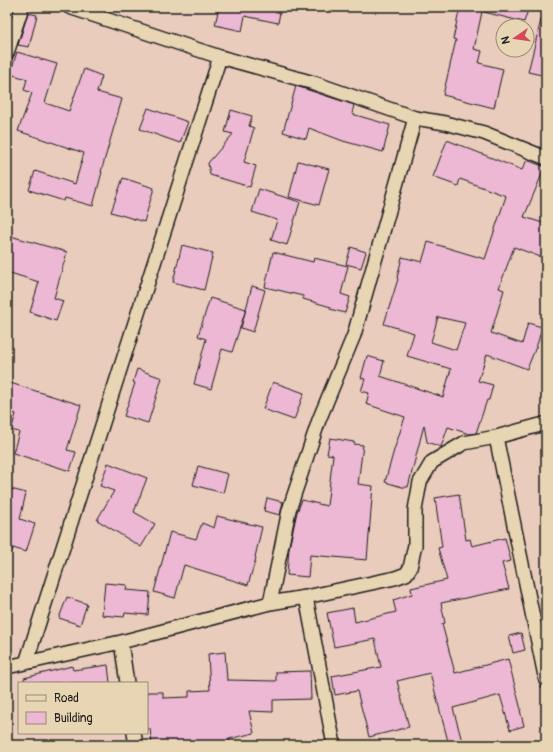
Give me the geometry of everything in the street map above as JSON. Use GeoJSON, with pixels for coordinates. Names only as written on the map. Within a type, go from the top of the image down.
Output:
{"type":"FeatureCollection","features":[{"type":"Feature","properties":{"kind":"street"},"geometry":{"type":"LineString","coordinates":[[7,53],[22,7]]}},
{"type":"Feature","properties":{"kind":"street"},"geometry":{"type":"LineString","coordinates":[[69,7],[220,57],[314,83],[414,118],[484,133],[546,158]]}},
{"type":"Feature","properties":{"kind":"street"},"geometry":{"type":"LineString","coordinates":[[26,663],[220,57]]}},
{"type":"Feature","properties":{"kind":"street"},"geometry":{"type":"LineString","coordinates":[[270,603],[289,510],[319,420],[354,335],[414,118]]}},
{"type":"Feature","properties":{"kind":"street"},"geometry":{"type":"LineString","coordinates":[[7,667],[122,642],[270,603],[306,597],[395,578],[406,574],[410,568],[415,545],[415,510],[420,482],[424,473],[432,462],[464,443],[496,437],[545,421]]}},
{"type":"Feature","properties":{"kind":"street"},"geometry":{"type":"LineString","coordinates":[[496,437],[546,681]]}},
{"type":"Feature","properties":{"kind":"street"},"geometry":{"type":"LineString","coordinates":[[306,597],[334,745]]}},
{"type":"Feature","properties":{"kind":"street"},"geometry":{"type":"LineString","coordinates":[[122,642],[127,682]]}},
{"type":"Feature","properties":{"kind":"street"},"geometry":{"type":"LineString","coordinates":[[134,734],[136,745]]}},
{"type":"Feature","properties":{"kind":"building"},"geometry":{"type":"Polygon","coordinates":[[[219,7],[281,7],[278,23],[245,16],[242,31],[215,25],[219,7]]]}},
{"type":"Feature","properties":{"kind":"building"},"geometry":{"type":"Polygon","coordinates":[[[460,7],[483,7],[474,49],[482,51],[479,63],[503,69],[494,108],[443,95],[456,40],[453,39],[460,7]]]}},
{"type":"Feature","properties":{"kind":"building"},"geometry":{"type":"Polygon","coordinates":[[[485,7],[529,7],[525,18],[508,18],[484,12],[485,7]]]}},
{"type":"Feature","properties":{"kind":"building"},"geometry":{"type":"Polygon","coordinates":[[[28,13],[37,15],[29,47],[18,45],[28,13]]]}},
{"type":"Feature","properties":{"kind":"building"},"geometry":{"type":"Polygon","coordinates":[[[541,20],[546,20],[546,76],[528,72],[532,58],[535,58],[535,44],[541,20]]]}},
{"type":"Feature","properties":{"kind":"building"},"geometry":{"type":"Polygon","coordinates":[[[17,52],[57,64],[45,103],[69,111],[84,69],[102,76],[97,92],[122,99],[93,206],[65,198],[64,201],[29,190],[35,171],[75,184],[84,153],[18,131],[32,93],[24,90],[27,79],[10,74],[17,52]]]}},
{"type":"Feature","properties":{"kind":"building"},"geometry":{"type":"Polygon","coordinates":[[[296,86],[354,105],[352,114],[390,125],[383,152],[343,141],[309,128],[306,139],[283,132],[296,86]]]}},
{"type":"Feature","properties":{"kind":"building"},"geometry":{"type":"Polygon","coordinates":[[[148,108],[188,122],[180,143],[140,129],[148,108]]]}},
{"type":"Feature","properties":{"kind":"building"},"geometry":{"type":"Polygon","coordinates":[[[231,110],[252,116],[249,126],[254,128],[244,162],[256,166],[250,187],[210,175],[208,163],[233,134],[225,132],[231,110]]]}},
{"type":"Feature","properties":{"kind":"building"},"geometry":{"type":"Polygon","coordinates":[[[447,140],[522,170],[527,160],[545,167],[524,217],[546,224],[546,259],[514,247],[499,288],[504,290],[491,333],[522,344],[528,323],[542,327],[538,342],[527,369],[487,354],[478,381],[493,385],[489,400],[487,400],[476,433],[469,434],[448,427],[441,447],[427,442],[424,425],[408,487],[402,487],[385,482],[405,417],[366,404],[369,393],[361,391],[365,379],[361,378],[367,356],[384,361],[380,376],[443,397],[451,369],[407,356],[414,333],[384,324],[398,279],[402,257],[422,262],[428,242],[485,259],[506,196],[460,179],[458,186],[433,177],[447,140]],[[438,317],[431,342],[456,350],[465,323],[438,317]]]}},
{"type":"Feature","properties":{"kind":"building"},"geometry":{"type":"Polygon","coordinates":[[[298,161],[329,169],[319,205],[289,197],[298,161]]]}},
{"type":"Feature","properties":{"kind":"building"},"geometry":{"type":"Polygon","coordinates":[[[123,178],[154,188],[144,222],[111,212],[123,178]]]}},
{"type":"Feature","properties":{"kind":"building"},"geometry":{"type":"Polygon","coordinates":[[[259,189],[300,202],[287,245],[271,240],[277,220],[252,212],[259,189]]]}},
{"type":"Feature","properties":{"kind":"building"},"geometry":{"type":"Polygon","coordinates":[[[7,235],[67,252],[54,298],[63,301],[56,321],[30,312],[39,282],[7,272],[7,235]]]}},
{"type":"Feature","properties":{"kind":"building"},"geometry":{"type":"Polygon","coordinates":[[[182,245],[213,253],[204,290],[173,282],[182,245]]]}},
{"type":"Feature","properties":{"kind":"building"},"geometry":{"type":"Polygon","coordinates":[[[351,247],[366,252],[361,268],[346,264],[351,247]]]}},
{"type":"Feature","properties":{"kind":"building"},"geometry":{"type":"Polygon","coordinates":[[[273,252],[313,262],[314,258],[348,266],[341,294],[350,297],[345,313],[330,309],[331,307],[303,299],[303,296],[265,287],[273,252]]]}},
{"type":"Feature","properties":{"kind":"building"},"geometry":{"type":"Polygon","coordinates":[[[252,286],[265,290],[253,332],[241,328],[252,286]]]}},
{"type":"Feature","properties":{"kind":"building"},"geometry":{"type":"Polygon","coordinates":[[[210,298],[246,309],[232,352],[222,349],[211,389],[194,384],[206,339],[198,336],[210,298]]]}},
{"type":"Feature","properties":{"kind":"building"},"geometry":{"type":"Polygon","coordinates":[[[137,369],[162,378],[148,423],[124,416],[135,383],[133,382],[137,369]]]}},
{"type":"Feature","properties":{"kind":"building"},"geometry":{"type":"Polygon","coordinates":[[[7,382],[81,405],[67,450],[76,452],[70,471],[13,453],[19,432],[11,430],[16,414],[7,411],[7,382]]]}},
{"type":"Feature","properties":{"kind":"building"},"geometry":{"type":"Polygon","coordinates":[[[273,382],[304,393],[294,420],[263,409],[273,382]]]}},
{"type":"Feature","properties":{"kind":"building"},"geometry":{"type":"Polygon","coordinates":[[[330,438],[363,445],[358,484],[373,486],[367,560],[310,555],[308,577],[287,575],[289,548],[297,512],[302,500],[327,506],[333,455],[327,454],[330,438]]]}},
{"type":"Feature","properties":{"kind":"building"},"geometry":{"type":"Polygon","coordinates":[[[108,463],[147,478],[134,512],[155,524],[141,547],[97,520],[114,491],[100,486],[108,463]]]}},
{"type":"Feature","properties":{"kind":"building"},"geometry":{"type":"Polygon","coordinates":[[[198,466],[228,474],[223,493],[193,485],[198,466]]]}},
{"type":"Feature","properties":{"kind":"building"},"geometry":{"type":"Polygon","coordinates":[[[7,488],[26,493],[20,519],[35,524],[26,552],[13,548],[12,551],[7,550],[7,488]]]}},
{"type":"Feature","properties":{"kind":"building"},"geometry":{"type":"Polygon","coordinates":[[[459,494],[466,540],[470,539],[472,546],[505,538],[511,561],[502,563],[509,589],[441,603],[445,623],[442,624],[455,673],[508,659],[524,726],[510,730],[500,695],[453,708],[463,745],[449,745],[430,673],[397,681],[409,727],[369,737],[357,691],[335,695],[332,676],[381,667],[375,639],[334,647],[327,613],[353,608],[355,622],[396,612],[393,600],[412,594],[411,588],[447,580],[438,548],[442,547],[435,498],[459,494]]]}},
{"type":"Feature","properties":{"kind":"building"},"geometry":{"type":"Polygon","coordinates":[[[267,498],[283,502],[280,515],[264,511],[267,498]]]}},
{"type":"Feature","properties":{"kind":"building"},"geometry":{"type":"Polygon","coordinates":[[[217,516],[262,527],[256,558],[248,585],[184,565],[175,598],[154,592],[170,532],[196,539],[202,523],[214,528],[217,516]]]}},
{"type":"Feature","properties":{"kind":"building"},"geometry":{"type":"Polygon","coordinates":[[[105,583],[127,585],[126,590],[150,592],[148,615],[125,613],[124,617],[102,615],[105,583]]]}},
{"type":"Feature","properties":{"kind":"building"},"geometry":{"type":"Polygon","coordinates":[[[67,597],[87,604],[80,625],[59,618],[67,597]]]}},
{"type":"Feature","properties":{"kind":"building"},"geometry":{"type":"Polygon","coordinates":[[[521,633],[525,650],[513,653],[509,636],[521,633]]]}},
{"type":"Feature","properties":{"kind":"building"},"geometry":{"type":"Polygon","coordinates":[[[225,652],[227,680],[276,681],[276,672],[310,671],[311,699],[273,700],[273,712],[249,711],[254,733],[229,739],[230,745],[152,745],[150,729],[148,729],[148,692],[163,692],[163,698],[189,697],[189,691],[210,690],[208,654],[225,652]]]}},
{"type":"Feature","properties":{"kind":"building"},"geometry":{"type":"Polygon","coordinates":[[[108,665],[110,682],[25,682],[24,678],[72,666],[73,670],[108,665]]]}}]}
